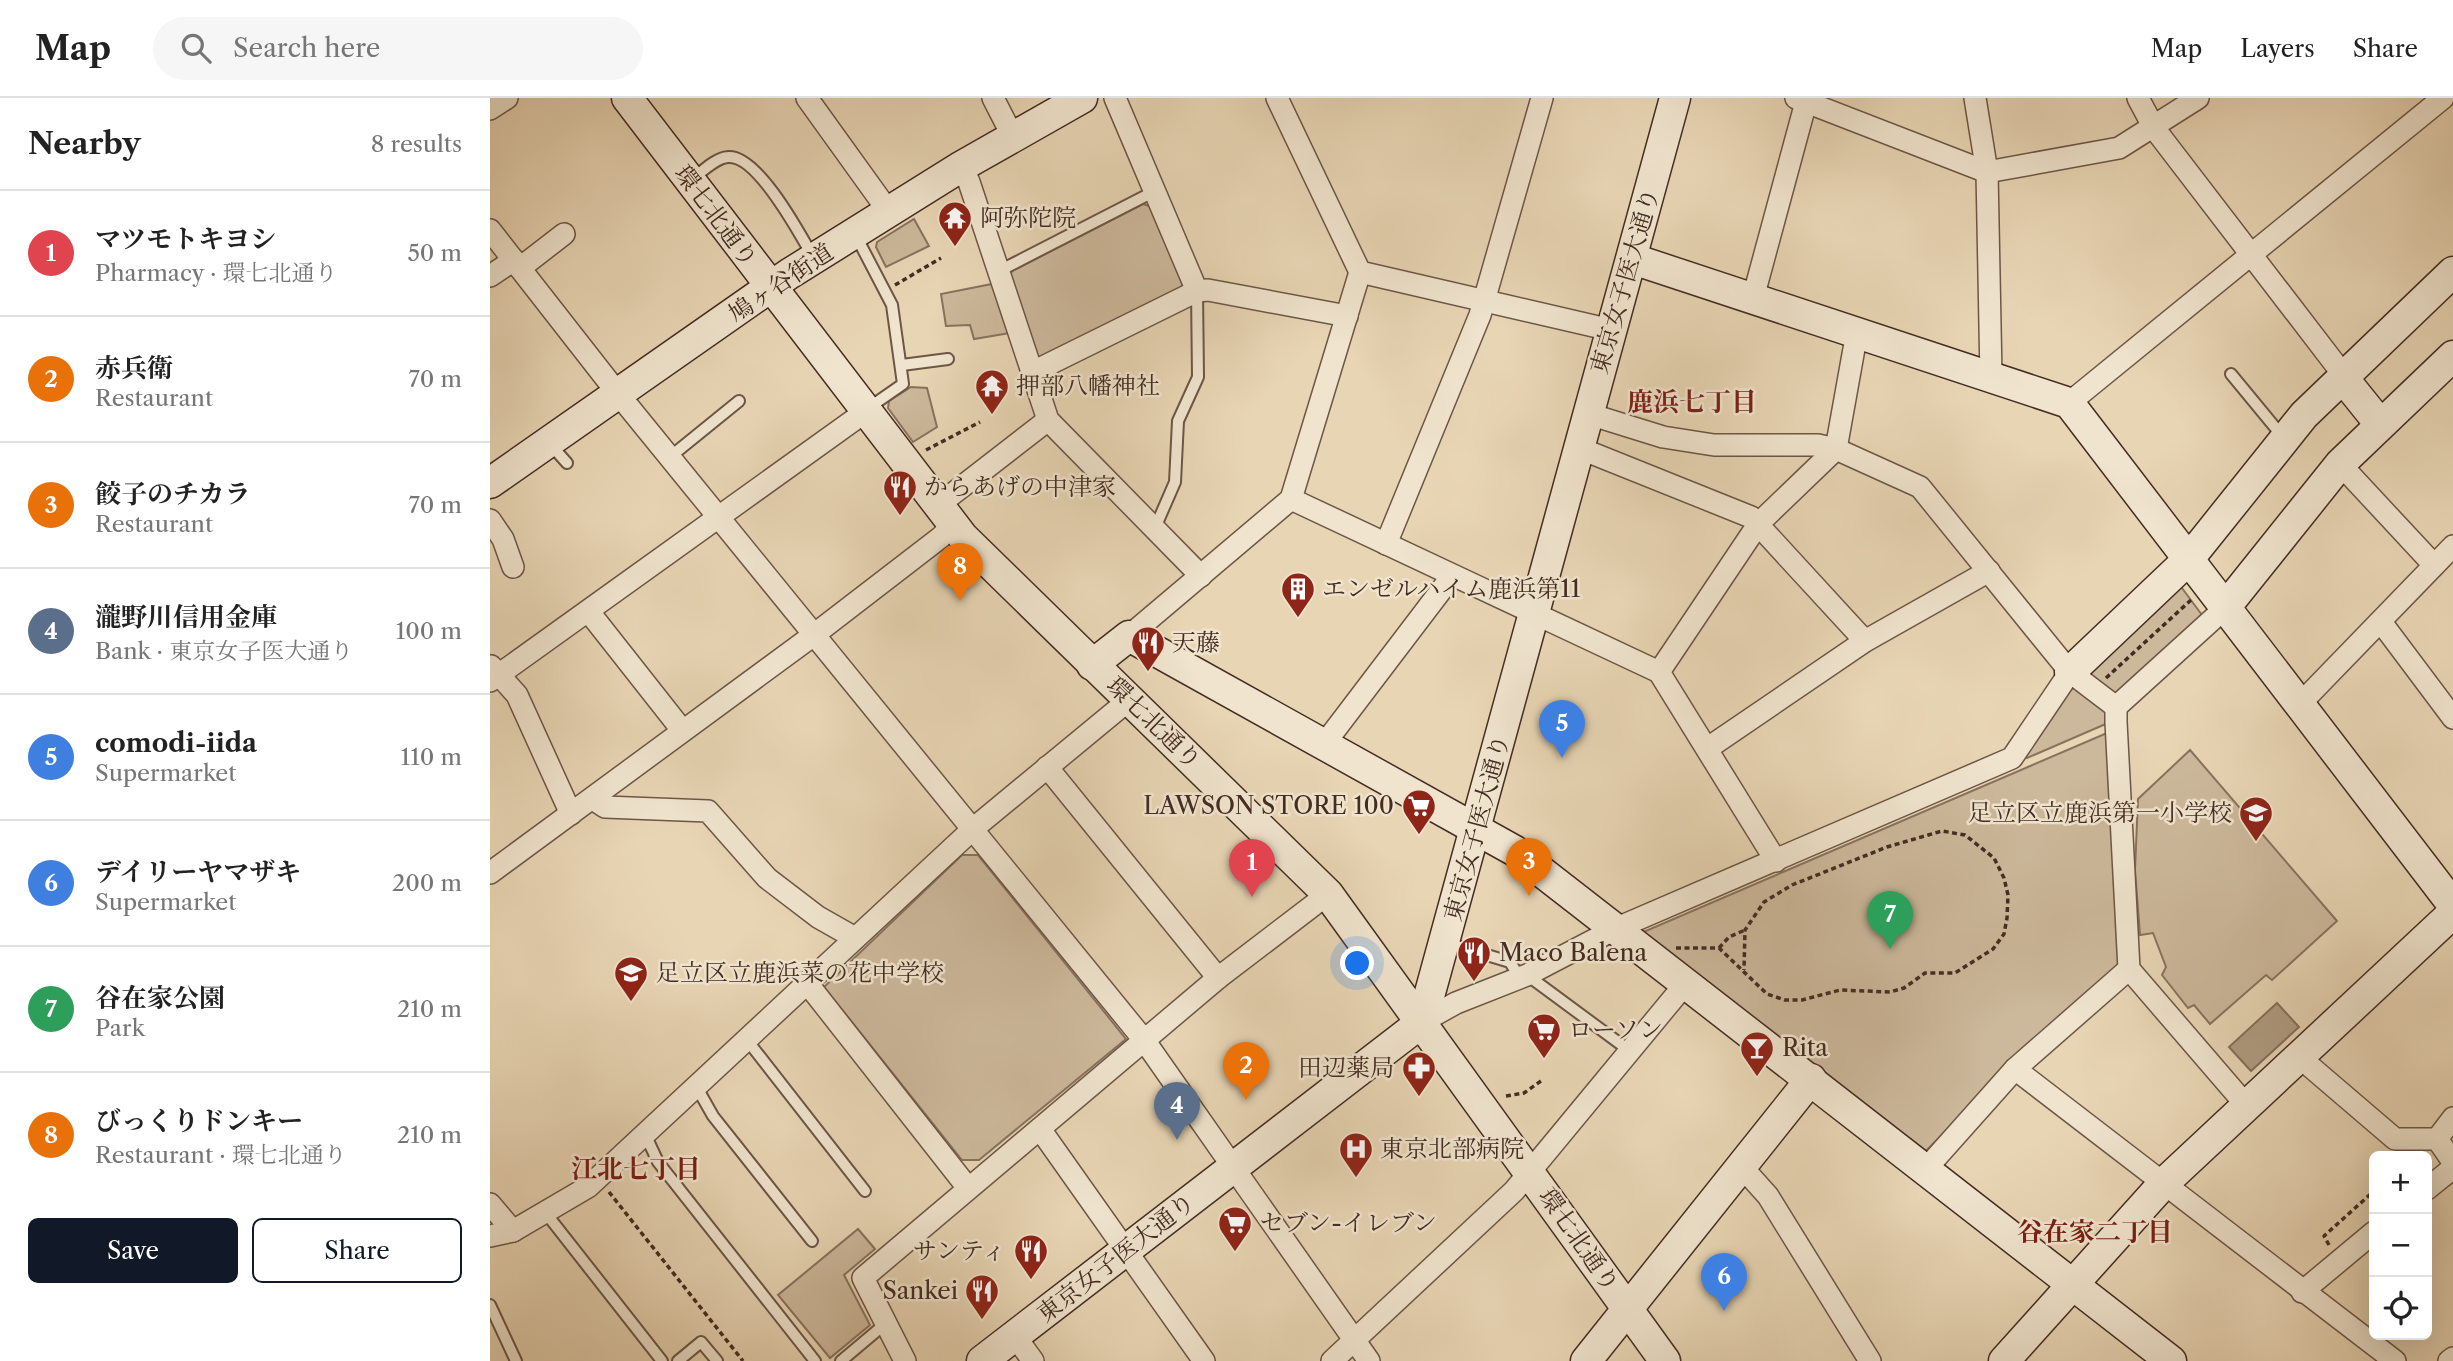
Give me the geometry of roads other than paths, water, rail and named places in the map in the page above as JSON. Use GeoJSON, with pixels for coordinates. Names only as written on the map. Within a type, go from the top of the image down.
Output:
{"type":"FeatureCollection","features":[{"type":"Feature","properties":{"kind":"street"},"geometry":{"type":"LineString","coordinates":[[490,109],[507,98]]}},
{"type":"Feature","properties":{"kind":"street","name":"環七北通り"},"geometry":{"type":"LineString","coordinates":[[626,98],[689,181],[715,203],[770,288],[945,515],[1092,665],[1328,894],[1665,1361]]}},
{"type":"Feature","properties":{"kind":"street"},"geometry":{"type":"LineString","coordinates":[[807,98],[889,212]]}},
{"type":"Feature","properties":{"kind":"street"},"geometry":{"type":"LineString","coordinates":[[993,98],[1013,137]]}},
{"type":"Feature","properties":{"kind":"street","name":"鳩ヶ谷街道"},"geometry":{"type":"LineString","coordinates":[[490,483],[558,453],[619,395],[770,288],[962,166],[1082,98]]}},
{"type":"Feature","properties":{"kind":"street"},"geometry":{"type":"LineString","coordinates":[[1115,98],[1197,291]]}},
{"type":"Feature","properties":{"kind":"street"},"geometry":{"type":"LineString","coordinates":[[1092,665],[1291,499],[1360,272],[1277,98]]}},
{"type":"Feature","properties":{"kind":"street"},"geometry":{"type":"LineString","coordinates":[[1386,544],[1484,301],[1542,98]]}},
{"type":"Feature","properties":{"kind":"street","name":"東京女子医大通り"},"geometry":{"type":"LineString","coordinates":[[982,1361],[1422,1022],[1675,98]]}},
{"type":"Feature","properties":{"kind":"street"},"geometry":{"type":"LineString","coordinates":[[1975,98],[1987,172],[1991,377]]}},
{"type":"Feature","properties":{"kind":"street"},"geometry":{"type":"LineString","coordinates":[[2138,98],[2154,128],[2380,424]]}},
{"type":"Feature","properties":{"kind":"street"},"geometry":{"type":"LineString","coordinates":[[1753,298],[1801,100],[1850,109],[1987,172],[2119,148],[2198,98]]}},
{"type":"Feature","properties":{"kind":"street"},"geometry":{"type":"LineString","coordinates":[[2069,403],[2445,98],[2453,107]]}},
{"type":"Feature","properties":{"kind":"street"},"geometry":{"type":"LineString","coordinates":[[962,166],[1048,420],[1201,576]]}},
{"type":"Feature","properties":{"kind":"street"},"geometry":{"type":"LineString","coordinates":[[490,230],[619,395],[1144,1040],[1369,1361]]}},
{"type":"Feature","properties":{"kind":"street"},"geometry":{"type":"LineString","coordinates":[[490,276],[517,264],[564,233]]}},
{"type":"Feature","properties":{"kind":"street"},"geometry":{"type":"LineString","coordinates":[[1633,259],[2069,403],[2453,905]]}},
{"type":"Feature","properties":{"kind":"street"},"geometry":{"type":"LineString","coordinates":[[1360,272],[1611,331]]}},
{"type":"Feature","properties":{"kind":"street"},"geometry":{"type":"LineString","coordinates":[[1422,1022],[1456,1003],[1523,976],[1615,929],[1776,862],[2012,758],[2070,672],[2188,560],[2304,415],[2453,272]]}},
{"type":"Feature","properties":{"kind":"street"},"geometry":{"type":"LineString","coordinates":[[1031,373],[1197,291],[1208,290],[1347,316]]}},
{"type":"Feature","properties":{"kind":"street"},"geometry":{"type":"LineString","coordinates":[[1659,672],[1759,523],[1836,449],[1857,332]]}},
{"type":"Feature","properties":{"kind":"street"},"geometry":{"type":"LineString","coordinates":[[2116,707],[2224,609],[2340,464],[2453,356]]}},
{"type":"Feature","properties":{"kind":"street"},"geometry":{"type":"LineString","coordinates":[[571,814],[517,695],[493,674],[589,612],[649,565],[719,518],[865,412]]}},
{"type":"Feature","properties":{"kind":"street"},"geometry":{"type":"LineString","coordinates":[[1589,414],[1662,437],[1714,445],[1818,445],[1836,449],[1920,487],[2070,672],[2116,707],[2129,969],[2246,1105]]}},
{"type":"Feature","properties":{"kind":"street"},"geometry":{"type":"LineString","coordinates":[[490,873],[815,634],[941,537],[945,515],[1048,420]]}},
{"type":"Feature","properties":{"kind":"street"},"geometry":{"type":"LineString","coordinates":[[1579,448],[1759,523],[1865,641]]}},
{"type":"Feature","properties":{"kind":"street"},"geometry":{"type":"LineString","coordinates":[[2340,464],[2434,565]]}},
{"type":"Feature","properties":{"kind":"street"},"geometry":{"type":"LineString","coordinates":[[1291,499],[1659,672],[1776,862]]}},
{"type":"Feature","properties":{"kind":"street"},"geometry":{"type":"LineString","coordinates":[[490,520],[503,539],[513,567]]}},
{"type":"Feature","properties":{"kind":"street"},"geometry":{"type":"LineString","coordinates":[[2299,705],[2453,545]]}},
{"type":"Feature","properties":{"kind":"street"},"geometry":{"type":"LineString","coordinates":[[1708,748],[1865,641],[1989,571]]}},
{"type":"Feature","properties":{"kind":"street"},"geometry":{"type":"LineString","coordinates":[[1325,743],[1452,576]]}},
{"type":"Feature","properties":{"kind":"street"},"geometry":{"type":"LineString","coordinates":[[589,612],[682,730]]}},
{"type":"Feature","properties":{"kind":"street"},"geometry":{"type":"LineString","coordinates":[[2381,622],[2453,718]]}},
{"type":"Feature","properties":{"kind":"street"},"geometry":{"type":"LineString","coordinates":[[1129,636],[1515,851],[2171,1361]]}},
{"type":"Feature","properties":{"kind":"street"},"geometry":{"type":"LineString","coordinates":[[490,1236],[513,1231],[588,1187],[974,828],[1129,700]]}},
{"type":"Feature","properties":{"kind":"street"},"geometry":{"type":"LineString","coordinates":[[1047,767],[1218,978]]}},
{"type":"Feature","properties":{"kind":"street"},"geometry":{"type":"LineString","coordinates":[[593,799],[606,807],[708,811],[767,878],[818,917],[855,938]]}},
{"type":"Feature","properties":{"kind":"street"},"geometry":{"type":"LineString","coordinates":[[905,1361],[863,1278],[1218,978],[1328,894]]}},
{"type":"Feature","properties":{"kind":"street"},"geometry":{"type":"LineString","coordinates":[[2004,1361],[2164,1183],[2453,913]]}},
{"type":"Feature","properties":{"kind":"street"},"geometry":{"type":"LineString","coordinates":[[1925,1170],[2015,1069],[2129,969]]}},
{"type":"Feature","properties":{"kind":"street"},"geometry":{"type":"LineString","coordinates":[[807,983],[968,1188]]}},
{"type":"Feature","properties":{"kind":"street"},"geometry":{"type":"LineString","coordinates":[[1332,1361],[1530,1172],[1686,983]]}},
{"type":"Feature","properties":{"kind":"street"},"geometry":{"type":"LineString","coordinates":[[2298,1056],[2395,1139],[2437,1139]]}},
{"type":"Feature","properties":{"kind":"street"},"geometry":{"type":"LineString","coordinates":[[2015,1069],[2395,1361]]}},
{"type":"Feature","properties":{"kind":"street"},"geometry":{"type":"LineString","coordinates":[[1586,1361],[1811,1079]]}},
{"type":"Feature","properties":{"kind":"street"},"geometry":{"type":"LineString","coordinates":[[2437,1139],[2453,1118]]}},
{"type":"Feature","properties":{"kind":"street"},"geometry":{"type":"LineString","coordinates":[[1040,1129],[1204,1361]]}},
{"type":"Feature","properties":{"kind":"street"},"geometry":{"type":"LineString","coordinates":[[2437,1139],[2453,1162]]}},
{"type":"Feature","properties":{"kind":"street"},"geometry":{"type":"LineString","coordinates":[[1742,1167],[1768,1196],[1870,1361]]}},
{"type":"Feature","properties":{"kind":"street"},"geometry":{"type":"LineString","coordinates":[[2432,1185],[2453,1168]]}},
{"type":"Feature","properties":{"kind":"street"},"geometry":{"type":"LineString","coordinates":[[490,1204],[513,1231]]}},
{"type":"Feature","properties":{"kind":"street"},"geometry":{"type":"LineString","coordinates":[[2302,1292],[2369,1236]]}},
{"type":"Feature","properties":{"kind":"street"},"geometry":{"type":"LineString","coordinates":[[1015,1336],[1033,1361]]}},
{"type":"Feature","properties":{"kind":"lane"},"geometry":{"type":"LineString","coordinates":[[689,181],[734,152],[764,180],[814,260]]}},
{"type":"Feature","properties":{"kind":"lane"},"geometry":{"type":"LineString","coordinates":[[999,271],[1155,191]]}},
{"type":"Feature","properties":{"kind":"lane"},"geometry":{"type":"LineString","coordinates":[[855,234],[892,306],[902,365],[903,384],[865,412]]}},
{"type":"Feature","properties":{"kind":"lane"},"geometry":{"type":"LineString","coordinates":[[1155,528],[1175,482],[1178,421],[1198,377],[1197,291]]}},
{"type":"Feature","properties":{"kind":"lane"},"geometry":{"type":"LineString","coordinates":[[902,365],[948,359]]}},
{"type":"Feature","properties":{"kind":"lane"},"geometry":{"type":"LineString","coordinates":[[2231,374],[2285,440]]}},
{"type":"Feature","properties":{"kind":"lane"},"geometry":{"type":"LineString","coordinates":[[670,457],[739,401]]}},
{"type":"Feature","properties":{"kind":"lane"},"geometry":{"type":"LineString","coordinates":[[1445,943],[1510,962],[1523,976],[1630,1051]]}},
{"type":"Feature","properties":{"kind":"lane"},"geometry":{"type":"LineString","coordinates":[[747,1040],[864,1191]]}},
{"type":"Feature","properties":{"kind":"lane"},"geometry":{"type":"LineString","coordinates":[[696,1086],[713,1116],[812,1241]]}},
{"type":"Feature","properties":{"kind":"lane"},"geometry":{"type":"LineString","coordinates":[[645,1134],[658,1162],[815,1361]]}},
{"type":"Feature","properties":{"kind":"lane"},"geometry":{"type":"LineString","coordinates":[[545,1212],[550,1223],[662,1361]]}},
{"type":"Feature","properties":{"kind":"lane"},"geometry":{"type":"LineString","coordinates":[[490,1305],[516,1361]]}},
{"type":"Feature","properties":{"kind":"lane"},"geometry":{"type":"LineString","coordinates":[[841,1361],[885,1324]]}},
{"type":"Feature","properties":{"kind":"lane"},"geometry":{"type":"LineString","coordinates":[[678,1361],[701,1342],[717,1361]]}},
{"type":"Feature","properties":{"kind":"place","name":"阿弥陀院"},"geometry":{"type":"Point","coordinates":[955,248]}},
{"type":"Feature","properties":{"kind":"place","name":"押部八幡神社"},"geometry":{"type":"Point","coordinates":[992,416]}},
{"type":"Feature","properties":{"kind":"place","name":"からあげの中津家"},"geometry":{"type":"Point","coordinates":[900,517]}},
{"type":"Feature","properties":{"kind":"place","name":"びっくりドンキー"},"geometry":{"type":"Point","coordinates":[960,601]}},
{"type":"Feature","properties":{"kind":"place","name":"エンゼルハイム鹿浜第11"},"geometry":{"type":"Point","coordinates":[1298,619]}},
{"type":"Feature","properties":{"kind":"place","name":"天藤"},"geometry":{"type":"Point","coordinates":[1148,673]}},
{"type":"Feature","properties":{"kind":"place","name":"comodi-iida"},"geometry":{"type":"Point","coordinates":[1562,758]}},
{"type":"Feature","properties":{"kind":"place","name":"LAWSON STORE 100"},"geometry":{"type":"Point","coordinates":[1419,836]}},
{"type":"Feature","properties":{"kind":"place","name":"足立区立鹿浜第一小学校"},"geometry":{"type":"Point","coordinates":[2256,843]}},
{"type":"Feature","properties":{"kind":"place","name":"餃子のチカラ"},"geometry":{"type":"Point","coordinates":[1529,896]}},
{"type":"Feature","properties":{"kind":"place","name":"マツモトキヨシ"},"geometry":{"type":"Point","coordinates":[1252,897]}},
{"type":"Feature","properties":{"kind":"place","name":"谷在家公園"},"geometry":{"type":"Point","coordinates":[1890,949]}},
{"type":"Feature","properties":{"kind":"place","name":"Maco Balena"},"geometry":{"type":"Point","coordinates":[1474,983]}},
{"type":"Feature","properties":{"kind":"place","name":"足立区立鹿浜菜の花中学校"},"geometry":{"type":"Point","coordinates":[631,1003]}},
{"type":"Feature","properties":{"kind":"place","name":"ローソン"},"geometry":{"type":"Point","coordinates":[1544,1060]}},
{"type":"Feature","properties":{"kind":"place","name":"Rita"},"geometry":{"type":"Point","coordinates":[1757,1078]}},
{"type":"Feature","properties":{"kind":"place","name":"田辺薬局"},"geometry":{"type":"Point","coordinates":[1419,1098]}},
{"type":"Feature","properties":{"kind":"place","name":"赤兵衛"},"geometry":{"type":"Point","coordinates":[1246,1100]}},
{"type":"Feature","properties":{"kind":"place","name":"瀧野川信用金庫"},"geometry":{"type":"Point","coordinates":[1177,1140]}},
{"type":"Feature","properties":{"kind":"place","name":"東京北部病院"},"geometry":{"type":"Point","coordinates":[1356,1179]}},
{"type":"Feature","properties":{"kind":"place","name":"セブン-イレブン"},"geometry":{"type":"Point","coordinates":[1235,1253]}},
{"type":"Feature","properties":{"kind":"place","name":"サンティ"},"geometry":{"type":"Point","coordinates":[1031,1281]}},
{"type":"Feature","properties":{"kind":"place","name":"デイリーヤマザキ"},"geometry":{"type":"Point","coordinates":[1724,1311]}},
{"type":"Feature","properties":{"kind":"place","name":"Sankei"},"geometry":{"type":"Point","coordinates":[982,1321]}},
{"type":"Feature","properties":{"kind":"district","name":"鹿浜七丁目"},"geometry":{"type":"Point","coordinates":[1692,402]}},
{"type":"Feature","properties":{"kind":"district","name":"江北七丁目"},"geometry":{"type":"Point","coordinates":[636,1169]}},
{"type":"Feature","properties":{"kind":"district","name":"谷在家二丁目"},"geometry":{"type":"Point","coordinates":[2095,1232]}}]}
